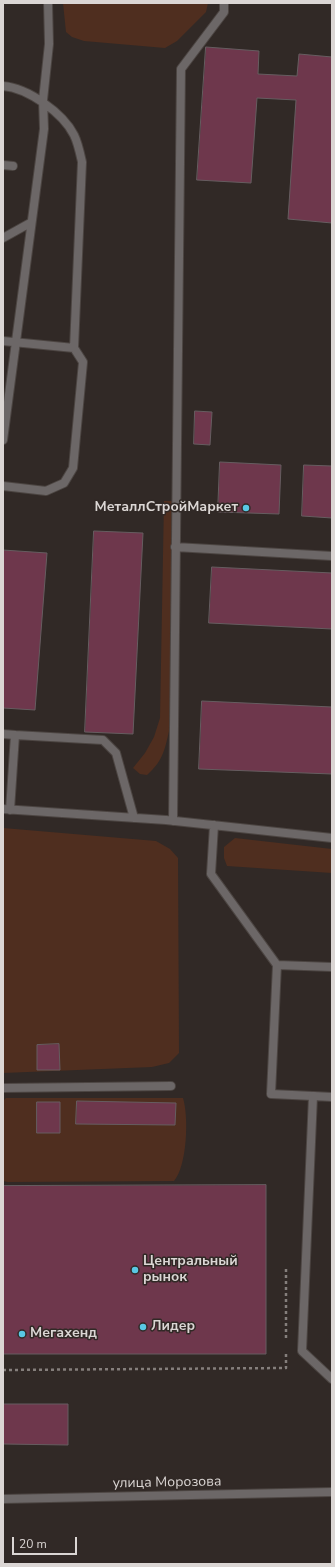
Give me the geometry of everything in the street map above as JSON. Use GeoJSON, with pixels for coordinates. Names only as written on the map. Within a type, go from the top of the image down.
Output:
{"type":"FeatureCollection","features":[{"type":"Feature","properties":{"kind":"street"},"geometry":{"type":"LineString","coordinates":[[3,440],[4,417],[44,129],[43,100],[49,44],[48,3]]}},
{"type":"Feature","properties":{"kind":"street"},"geometry":{"type":"LineString","coordinates":[[173,821],[181,69],[224,12],[224,3]]}},
{"type":"Feature","properties":{"kind":"street"},"geometry":{"type":"LineString","coordinates":[[3,86],[43,100],[52,108],[74,134],[82,162],[74,348],[83,362],[74,468],[64,483],[46,491],[3,486]]}},
{"type":"Feature","properties":{"kind":"street"},"geometry":{"type":"LineString","coordinates":[[3,164],[12,166]]}},
{"type":"Feature","properties":{"kind":"street"},"geometry":{"type":"LineString","coordinates":[[3,238],[30,223]]}},
{"type":"Feature","properties":{"kind":"street"},"geometry":{"type":"LineString","coordinates":[[3,341],[74,348]]}},
{"type":"Feature","properties":{"kind":"street"},"geometry":{"type":"LineString","coordinates":[[175,547],[332,556]]}},
{"type":"Feature","properties":{"kind":"street"},"geometry":{"type":"LineString","coordinates":[[3,734],[103,740],[116,753],[134,818]]}},
{"type":"Feature","properties":{"kind":"street"},"geometry":{"type":"LineString","coordinates":[[16,735],[7,809],[173,821],[332,838]]}},
{"type":"Feature","properties":{"kind":"street"},"geometry":{"type":"LineString","coordinates":[[214,825],[211,874],[277,965],[271,1094],[332,1097]]}},
{"type":"Feature","properties":{"kind":"street"},"geometry":{"type":"LineString","coordinates":[[277,965],[332,967]]}},
{"type":"Feature","properties":{"kind":"street"},"geometry":{"type":"LineString","coordinates":[[3,1088],[171,1086]]}},
{"type":"Feature","properties":{"kind":"street"},"geometry":{"type":"LineString","coordinates":[[313,1096],[302,1351],[332,1379]]}},
{"type":"Feature","properties":{"kind":"street","name":"улица Морозова"},"geometry":{"type":"LineString","coordinates":[[3,1499],[332,1492]]}},
{"type":"Feature","properties":{"kind":"path"},"geometry":{"type":"LineString","coordinates":[[3,1370],[286,1368],[286,1268]]}},
{"type":"Feature","properties":{"kind":"shaded area"},"geometry":{"type":"Polygon","coordinates":[[[63,3],[208,3],[206,12],[177,41],[165,48],[84,41],[72,37],[66,32],[63,3]]]}},
{"type":"Feature","properties":{"kind":"shaded area"},"geometry":{"type":"Polygon","coordinates":[[[164,501],[172,501],[170,727],[163,753],[157,764],[147,775],[140,774],[133,768],[145,753],[154,737],[160,718],[164,501]]]}},
{"type":"Feature","properties":{"kind":"shaded area"},"geometry":{"type":"Polygon","coordinates":[[[3,828],[156,841],[170,849],[178,858],[179,1053],[169,1063],[152,1067],[3,1073],[3,828]]]}},
{"type":"Feature","properties":{"kind":"shaded area"},"geometry":{"type":"Polygon","coordinates":[[[235,838],[332,849],[332,873],[227,866],[224,858],[224,847],[235,838]]]}},
{"type":"Feature","properties":{"kind":"shaded area"},"geometry":{"type":"Polygon","coordinates":[[[6,1098],[183,1098],[186,1117],[186,1141],[182,1164],[178,1174],[174,1181],[3,1181],[3,1101],[6,1098]]]}},
{"type":"Feature","properties":{"kind":"building"},"geometry":{"type":"Polygon","coordinates":[[[206,47],[259,51],[258,74],[297,76],[299,54],[332,57],[332,223],[288,219],[296,100],[257,98],[251,183],[197,180],[206,47]]]}},
{"type":"Feature","properties":{"kind":"building"},"geometry":{"type":"Polygon","coordinates":[[[195,411],[212,412],[210,445],[194,444],[195,411]]]}},
{"type":"Feature","properties":{"kind":"building"},"geometry":{"type":"Polygon","coordinates":[[[220,462],[281,465],[279,514],[218,512],[220,462]]]}},
{"type":"Feature","properties":{"kind":"building"},"geometry":{"type":"Polygon","coordinates":[[[304,465],[332,466],[332,518],[302,516],[304,465]]]}},
{"type":"Feature","properties":{"kind":"building"},"geometry":{"type":"Polygon","coordinates":[[[94,531],[143,533],[133,734],[85,732],[94,531]]]}},
{"type":"Feature","properties":{"kind":"building"},"geometry":{"type":"Polygon","coordinates":[[[3,550],[47,553],[35,710],[3,708],[3,550]]]}},
{"type":"Feature","properties":{"kind":"building"},"geometry":{"type":"Polygon","coordinates":[[[212,567],[332,573],[332,629],[209,623],[212,567]]]}},
{"type":"Feature","properties":{"kind":"building"},"geometry":{"type":"Polygon","coordinates":[[[202,701],[332,707],[332,774],[199,769],[202,701]]]}},
{"type":"Feature","properties":{"kind":"building"},"geometry":{"type":"Polygon","coordinates":[[[59,1044],[60,1070],[37,1070],[37,1045],[59,1044]]]}},
{"type":"Feature","properties":{"kind":"building"},"geometry":{"type":"Polygon","coordinates":[[[77,1101],[176,1103],[175,1125],[76,1124],[77,1101]]]}},
{"type":"Feature","properties":{"kind":"building"},"geometry":{"type":"Polygon","coordinates":[[[37,1102],[60,1102],[60,1133],[37,1133],[37,1102]]]}},
{"type":"Feature","properties":{"kind":"building","name":"Центральный рынок"},"geometry":{"type":"Polygon","coordinates":[[[266,1185],[266,1354],[3,1354],[3,1186],[266,1185]]]}},
{"type":"Feature","properties":{"kind":"building"},"geometry":{"type":"Polygon","coordinates":[[[3,1404],[68,1404],[68,1445],[3,1444],[3,1404]]]}},
{"type":"Feature","properties":{"kind":"place","name":"МеталлСтройМаркет"},"geometry":{"type":"Point","coordinates":[246,508]}},
{"type":"Feature","properties":{"kind":"place","name":"Центральный рынок"},"geometry":{"type":"Point","coordinates":[135,1270]}},
{"type":"Feature","properties":{"kind":"place","name":"Лидер"},"geometry":{"type":"Point","coordinates":[143,1327]}},
{"type":"Feature","properties":{"kind":"place","name":"Мегахенд"},"geometry":{"type":"Point","coordinates":[22,1334]}}]}
